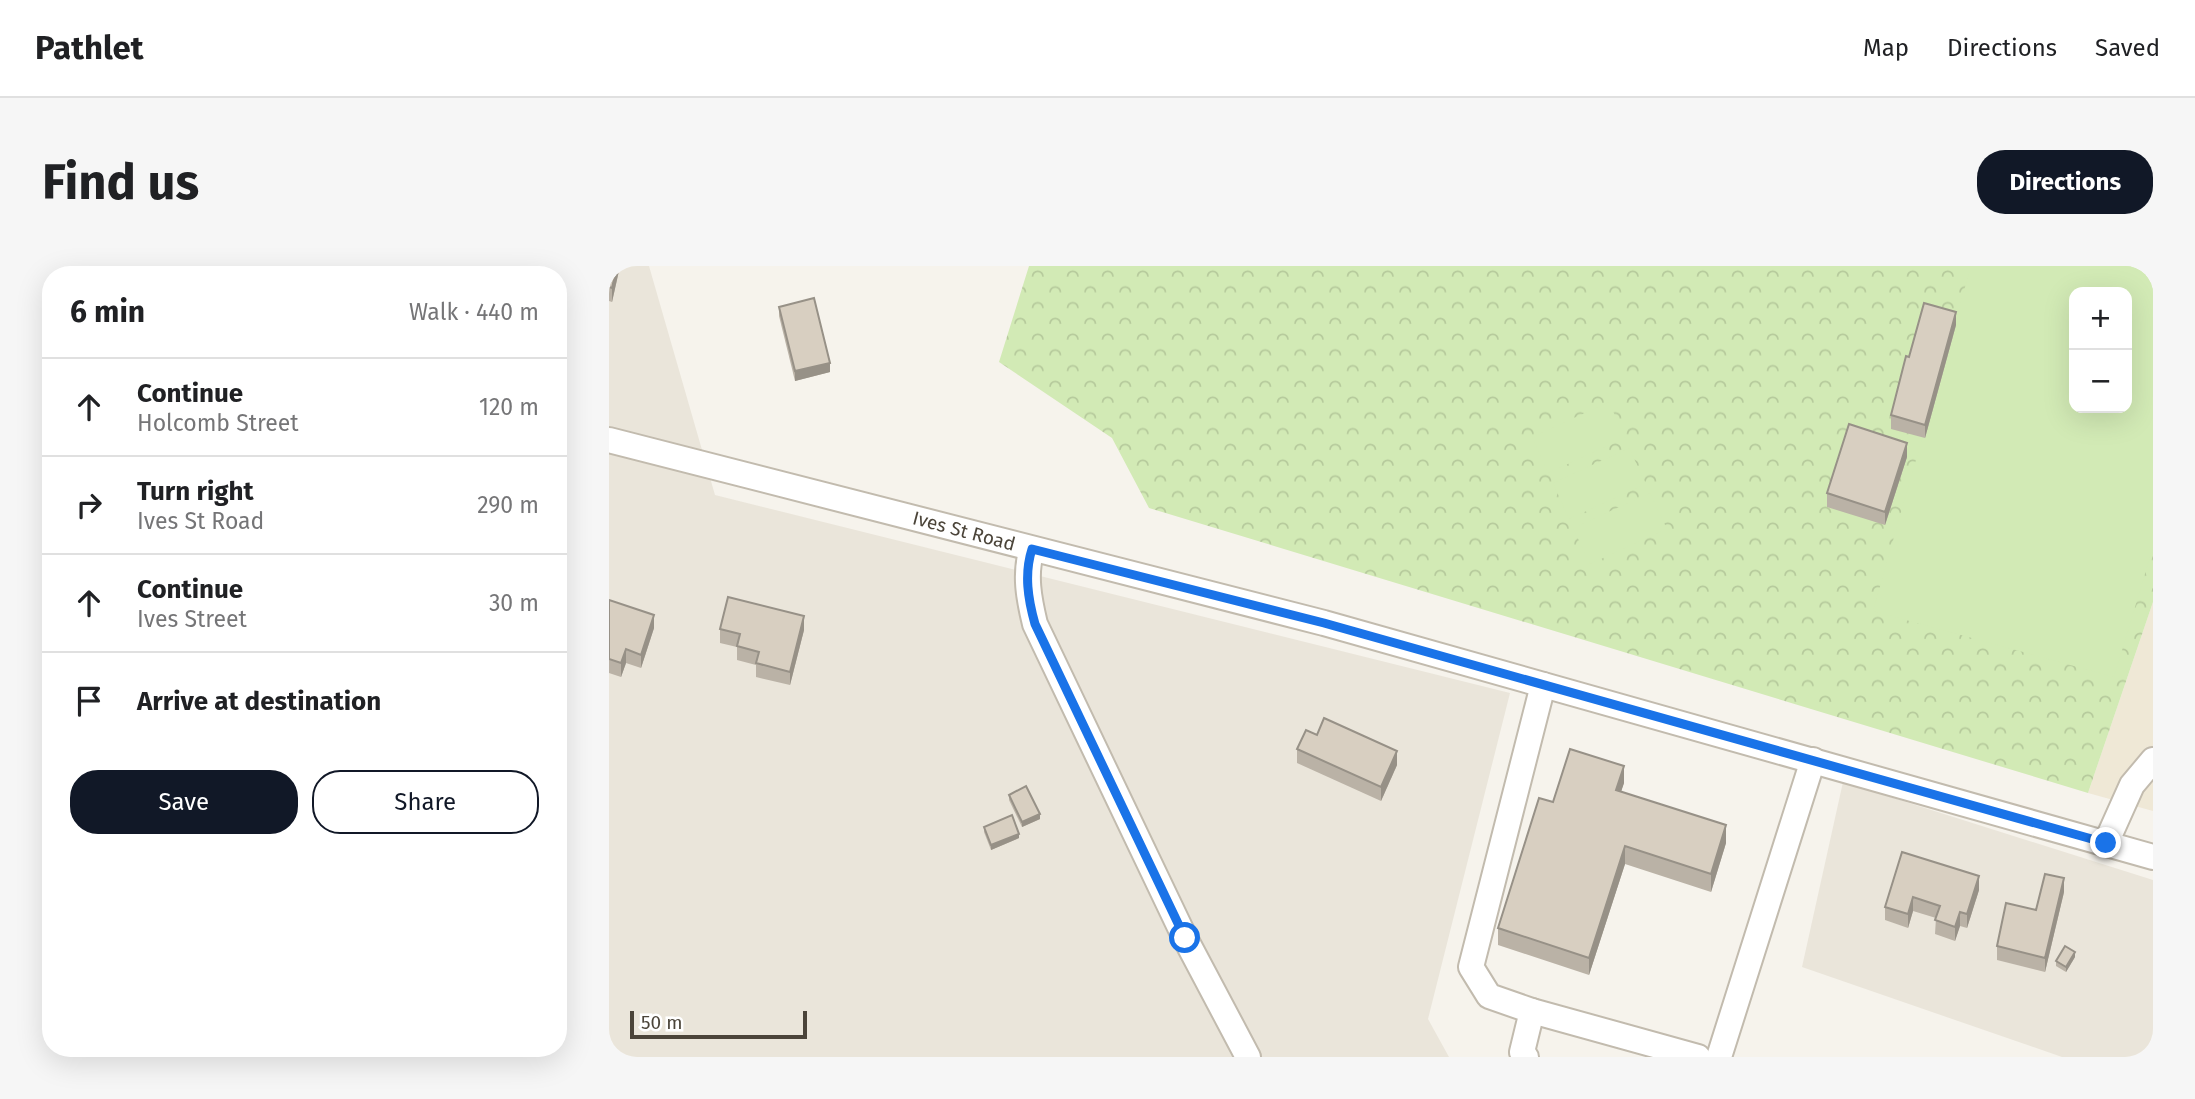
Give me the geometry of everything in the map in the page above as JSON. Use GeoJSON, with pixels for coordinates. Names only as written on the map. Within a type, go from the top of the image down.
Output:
{"type":"FeatureCollection","features":[{"type":"Feature","properties":{"kind":"street","name":"Ives St Road"},"geometry":{"type":"LineString","coordinates":[[609,440],[1324,623],[2153,857]]}},
{"type":"Feature","properties":{"kind":"street"},"geometry":{"type":"LineString","coordinates":[[1032,549],[1027,564],[1029,601],[1035,624],[1185,938],[1248,1057]]}},
{"type":"Feature","properties":{"kind":"street"},"geometry":{"type":"LineString","coordinates":[[1543,685],[1471,967],[1489,996],[1532,1011],[1698,1057]]}},
{"type":"Feature","properties":{"kind":"street"},"geometry":{"type":"LineString","coordinates":[[2106,843],[2132,785],[2153,760]]}},
{"type":"Feature","properties":{"kind":"street"},"geometry":{"type":"LineString","coordinates":[[1719,1057],[1813,761]]}},
{"type":"Feature","properties":{"kind":"street"},"geometry":{"type":"LineString","coordinates":[[1526,1057],[1521,1052],[1532,1011]]}},
{"type":"Feature","properties":{"kind":"shaded area"},"geometry":{"type":"Polygon","coordinates":[[[609,266],[649,266],[715,495],[1510,693],[1428,1019],[1449,1057],[609,1057],[609,266]]]}},
{"type":"Feature","properties":{"kind":"shaded area"},"geometry":{"type":"Polygon","coordinates":[[[2153,602],[2153,811],[2088,793],[2153,602]]]}},
{"type":"Feature","properties":{"kind":"shaded area"},"geometry":{"type":"Polygon","coordinates":[[[1843,782],[2153,880],[2153,1057],[2062,1057],[1802,967],[1843,782]]]}},
{"type":"Feature","properties":{"kind":"green space"},"geometry":{"type":"Polygon","coordinates":[[[1029,266],[2153,266],[2153,602],[2088,793],[1149,508],[1112,438],[999,362],[1029,266]]]}},
{"type":"Feature","properties":{"kind":"green space"},"geometry":{"type":"Polygon","coordinates":[[[1971,266],[2153,266],[2153,547],[2114,677],[1873,611],[1971,266]]]}},
{"type":"Feature","properties":{"kind":"green space"},"geometry":{"type":"Polygon","coordinates":[[[1609,402],[1625,438],[1548,473],[1532,437],[1609,402]]]}},
{"type":"Feature","properties":{"kind":"green space"},"geometry":{"type":"Polygon","coordinates":[[[1629,448],[1646,484],[1569,519],[1553,483],[1629,448]]]}},
{"type":"Feature","properties":{"kind":"green space"},"geometry":{"type":"Polygon","coordinates":[[[1650,493],[1667,529],[1590,564],[1573,528],[1650,493]]]}},
{"type":"Feature","properties":{"kind":"building"},"geometry":{"type":"Polygon","coordinates":[[[609,266],[617,266],[612,288],[609,287],[609,266]]]}},
{"type":"Feature","properties":{"kind":"building"},"geometry":{"type":"Polygon","coordinates":[[[814,298],[830,363],[795,371],[779,307],[814,298]]]}},
{"type":"Feature","properties":{"kind":"building"},"geometry":{"type":"Polygon","coordinates":[[[1924,303],[1956,312],[1925,425],[1891,415],[1906,356],[1909,357],[1924,303]]]}},
{"type":"Feature","properties":{"kind":"building"},"geometry":{"type":"Polygon","coordinates":[[[1849,424],[1907,443],[1885,512],[1827,493],[1849,424]]]}},
{"type":"Feature","properties":{"kind":"building"},"geometry":{"type":"Polygon","coordinates":[[[728,597],[804,616],[790,672],[756,663],[759,652],[737,646],[740,634],[720,629],[728,597]]]}},
{"type":"Feature","properties":{"kind":"building"},"geometry":{"type":"Polygon","coordinates":[[[609,600],[654,615],[641,655],[626,649],[621,663],[609,659],[609,600]]]}},
{"type":"Feature","properties":{"kind":"building"},"geometry":{"type":"Polygon","coordinates":[[[1324,718],[1397,751],[1381,787],[1297,749],[1306,730],[1317,735],[1324,718]]]}},
{"type":"Feature","properties":{"kind":"building"},"geometry":{"type":"Polygon","coordinates":[[[1570,749],[1624,766],[1616,790],[1726,825],[1711,874],[1625,846],[1589,958],[1498,928],[1539,798],[1553,802],[1570,749]]]}},
{"type":"Feature","properties":{"kind":"building"},"geometry":{"type":"Polygon","coordinates":[[[1026,786],[1040,814],[1022,822],[1009,795],[1026,786]]]}},
{"type":"Feature","properties":{"kind":"building"},"geometry":{"type":"Polygon","coordinates":[[[1012,815],[1019,834],[991,845],[984,827],[1012,815]]]}},
{"type":"Feature","properties":{"kind":"building"},"geometry":{"type":"Polygon","coordinates":[[[1902,852],[1979,876],[1967,914],[1960,912],[1955,927],[1935,920],[1940,906],[1913,897],[1908,914],[1885,907],[1902,852]]]}},
{"type":"Feature","properties":{"kind":"building"},"geometry":{"type":"Polygon","coordinates":[[[2045,874],[2064,878],[2045,958],[1997,946],[2006,903],[2036,910],[2045,874]]]}},
{"type":"Feature","properties":{"kind":"building"},"geometry":{"type":"Polygon","coordinates":[[[2065,946],[2075,952],[2066,967],[2056,961],[2065,946]]]}},
{"type":"Feature","properties":{"kind":"route"},"geometry":{"type":"LineString","coordinates":[[1185,938],[1035,624],[1029,601],[1027,564],[1032,549],[1324,623],[2106,843]]}}]}
